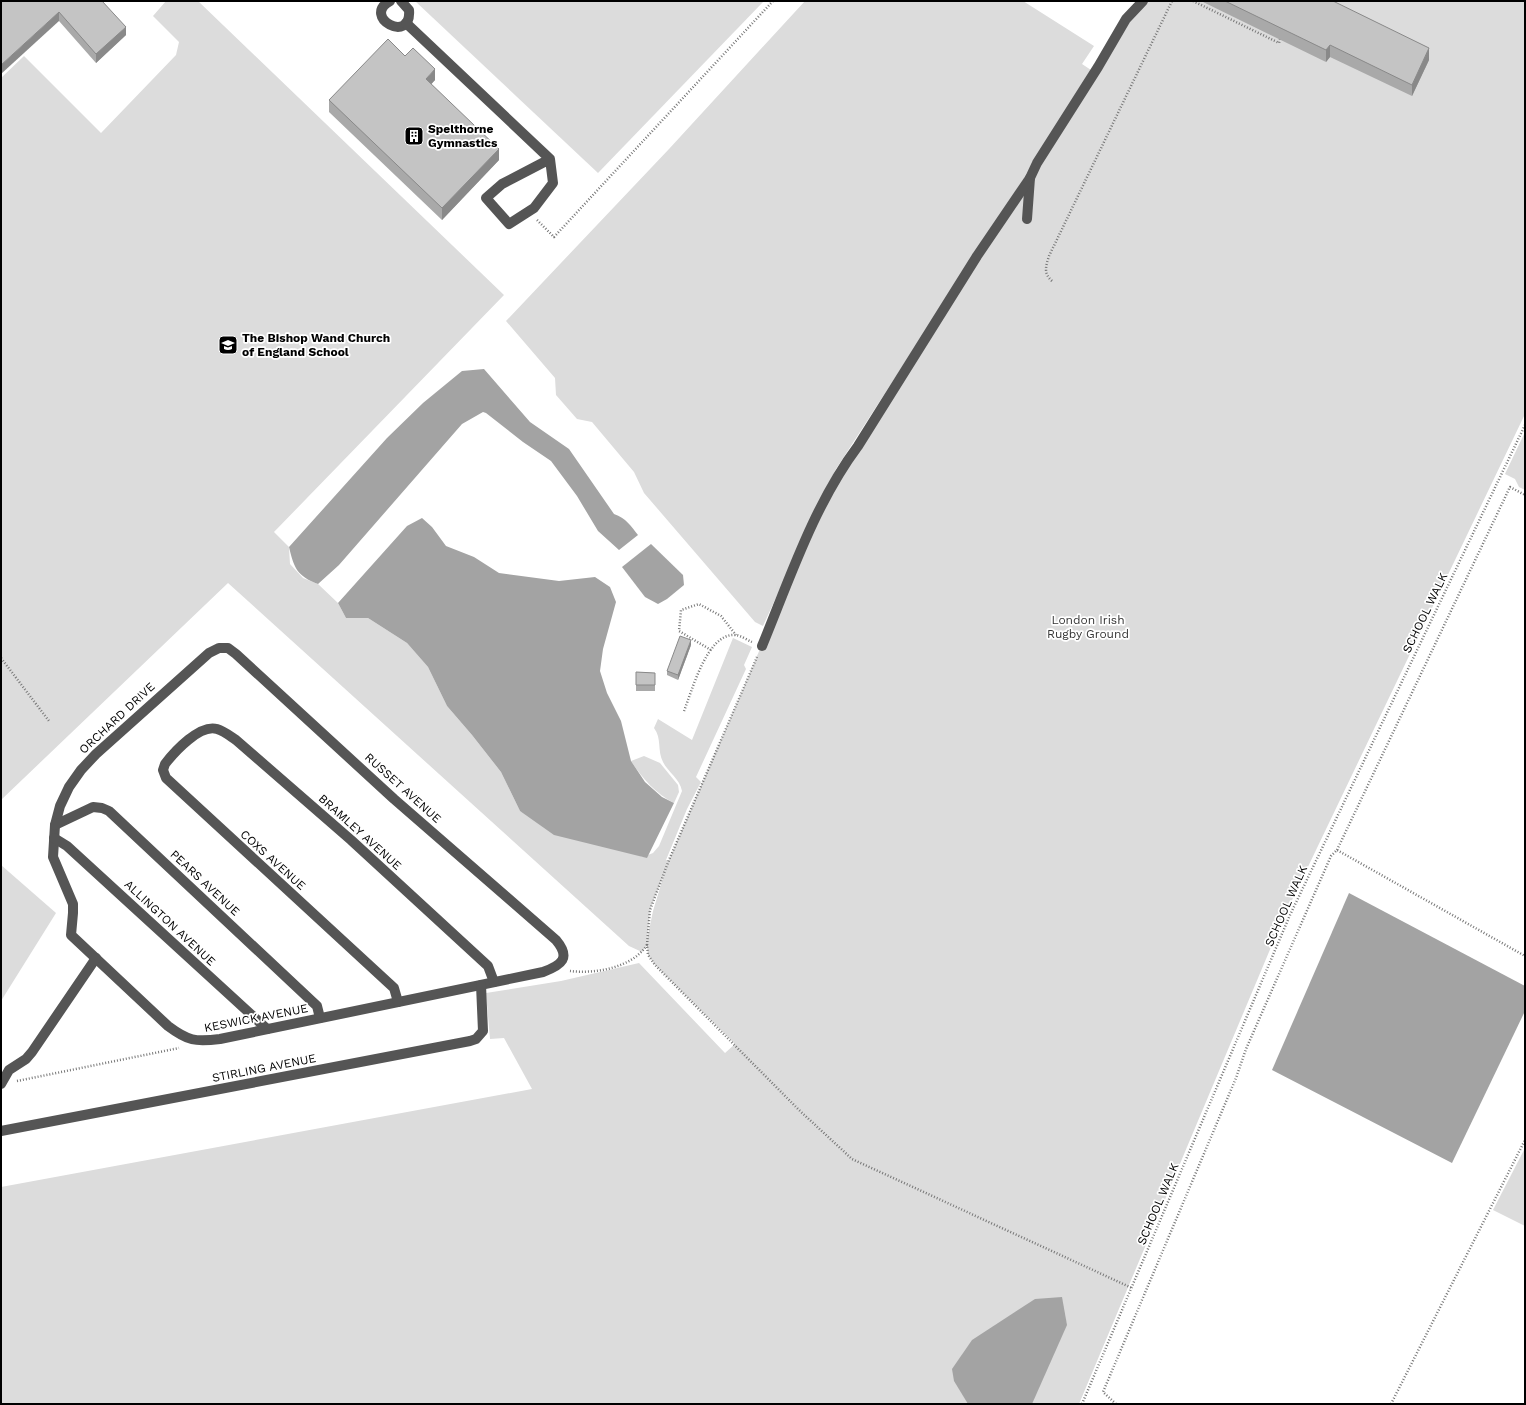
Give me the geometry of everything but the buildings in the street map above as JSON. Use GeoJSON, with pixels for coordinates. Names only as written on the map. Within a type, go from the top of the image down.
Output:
{"type":"FeatureCollection","features":[{"type":"Feature","properties":{"kind":"lane"},"geometry":{"type":"LineString","coordinates":[[384,3],[382,16],[386,24],[394,28],[406,23],[410,15],[409,10],[401,1]]}},
{"type":"Feature","properties":{"kind":"lane"},"geometry":{"type":"LineString","coordinates":[[762,646],[805,543],[833,483],[977,256],[1030,178],[1037,163],[1098,67],[1126,19],[1143,1]]}},
{"type":"Feature","properties":{"kind":"lane"},"geometry":{"type":"LineString","coordinates":[[406,23],[550,159],[552,183],[534,208],[509,224],[486,198],[502,184],[550,159]]}},
{"type":"Feature","properties":{"kind":"lane"},"geometry":{"type":"LineString","coordinates":[[1027,220],[1030,178]]}},
{"type":"Feature","properties":{"kind":"lane","name":"ORCHARD DRIVE"},"geometry":{"type":"LineString","coordinates":[[55,825],[60,806],[81,770],[96,754],[209,653],[219,648]]}},
{"type":"Feature","properties":{"kind":"lane","name":"RUSSET AVENUE"},"geometry":{"type":"LineString","coordinates":[[219,648],[228,648],[236,654],[394,799],[556,940],[563,948],[565,955]]}},
{"type":"Feature","properties":{"kind":"lane","name":"BRAMLEY AVENUE"},"geometry":{"type":"LineString","coordinates":[[194,736],[210,728],[217,728],[236,740],[357,845],[488,966],[494,982]]}},
{"type":"Feature","properties":{"kind":"lane","name":"COXS AVENUE"},"geometry":{"type":"LineString","coordinates":[[194,736],[165,764],[163,770],[166,778],[394,988],[398,1002]]}},
{"type":"Feature","properties":{"kind":"lane","name":"PEARS AVENUE"},"geometry":{"type":"LineString","coordinates":[[55,825],[93,807],[102,808],[109,811],[317,1006],[320,1018]]}},
{"type":"Feature","properties":{"kind":"lane","name":"KESWICK AVENUE"},"geometry":{"type":"LineString","coordinates":[[55,825],[53,857],[72,904],[73,914],[70,934],[168,1026],[182,1036],[200,1042],[543,972],[556,967],[565,955]]}},
{"type":"Feature","properties":{"kind":"lane","name":"ALLINGTON AVENUE"},"geometry":{"type":"LineString","coordinates":[[54,838],[67,846],[267,1029]]}},
{"type":"Feature","properties":{"kind":"lane"},"geometry":{"type":"LineString","coordinates":[[1,1084],[9,1070],[26,1059],[32,1052],[96,958]]}},
{"type":"Feature","properties":{"kind":"lane","name":"STIRLING AVENUE"},"geometry":{"type":"LineString","coordinates":[[1,1131],[470,1041],[476,1039],[483,1031],[481,985]]}},
{"type":"Feature","properties":{"kind":"path"},"geometry":{"type":"LineString","coordinates":[[529,212],[554,237],[773,1]]}},
{"type":"Feature","properties":{"kind":"path"},"geometry":{"type":"LineString","coordinates":[[1052,281],[1048,277],[1045,269],[1049,256],[1172,1]]}},
{"type":"Feature","properties":{"kind":"path"},"geometry":{"type":"LineString","coordinates":[[1193,1],[1279,44],[1280,39]]}},
{"type":"Feature","properties":{"kind":"path","name":"SCHOOL WALK"},"geometry":{"type":"LineString","coordinates":[[1082,1404],[1290,915],[1525,425]]}},
{"type":"Feature","properties":{"kind":"path"},"geometry":{"type":"LineString","coordinates":[[1116,1404],[1103,1392],[1236,1078],[1246,1050],[1331,856],[1337,850],[1510,487],[1525,495]]}},
{"type":"Feature","properties":{"kind":"path"},"geometry":{"type":"LineString","coordinates":[[711,650],[679,631],[681,610],[699,604],[721,616],[736,635],[762,646],[669,860],[650,910],[647,945],[648,955],[655,966],[798,1110],[852,1159],[1132,1288]]}},
{"type":"Feature","properties":{"kind":"path"},"geometry":{"type":"LineString","coordinates":[[684,711],[706,655],[722,638],[736,635]]}},
{"type":"Feature","properties":{"kind":"path"},"geometry":{"type":"LineString","coordinates":[[1,658],[49,721]]}},
{"type":"Feature","properties":{"kind":"path"},"geometry":{"type":"LineString","coordinates":[[1337,850],[1525,956]]}},
{"type":"Feature","properties":{"kind":"path"},"geometry":{"type":"LineString","coordinates":[[569,971],[584,972],[620,965],[632,960],[642,952],[647,945]]}},
{"type":"Feature","properties":{"kind":"path"},"geometry":{"type":"LineString","coordinates":[[17,1081],[181,1047]]}},
{"type":"Feature","properties":{"kind":"path"},"geometry":{"type":"LineString","coordinates":[[1391,1404],[1525,1140]]}},
{"type":"Feature","properties":{"kind":"green space","name":"London Irish Rugby Ground"},"geometry":{"type":"Polygon","coordinates":[[[166,1],[198,1],[504,295],[274,532],[289,547],[290,564],[303,578],[318,584],[338,603],[346,618],[368,618],[407,643],[428,667],[447,706],[501,772],[520,811],[643,857],[653,853],[659,846],[682,791],[679,783],[665,766],[661,758],[658,736],[654,728],[658,719],[692,740],[733,638],[752,647],[744,665],[746,669],[696,777],[701,782],[687,809],[666,860],[669,860],[829,489],[1143,1],[1525,1],[1525,414],[1282,921],[1079,1404],[1,1404],[1,1187],[532,1089],[504,1038],[490,1039],[486,993],[561,981],[639,963],[725,1053],[735,1044],[655,965],[648,955],[647,945],[642,952],[629,946],[228,583],[1,800],[1,78],[24,56],[101,133],[176,55],[179,42],[153,16],[166,1]],[[665,871],[650,910],[647,940],[653,911],[665,871]]]}},
{"type":"Feature","properties":{"kind":"green space"},"geometry":{"type":"Polygon","coordinates":[[[415,1],[764,1],[598,173],[415,1]]]}},
{"type":"Feature","properties":{"kind":"green space"},"geometry":{"type":"Polygon","coordinates":[[[805,1],[1023,1],[1094,46],[1082,64],[1091,70],[1035,161],[836,469],[763,626],[755,622],[644,493],[634,472],[592,422],[577,419],[556,395],[555,378],[506,321],[669,149],[805,1]]]}},
{"type":"Feature","properties":{"kind":"green space"},"geometry":{"type":"Polygon","coordinates":[[[1525,432],[1525,490],[1519,487],[1515,479],[1505,474],[1525,432]]]}},
{"type":"Feature","properties":{"kind":"green space"},"geometry":{"type":"Polygon","coordinates":[[[644,756],[660,763],[678,785],[679,792],[674,803],[661,795],[650,785],[631,761],[644,756]]]}},
{"type":"Feature","properties":{"kind":"green space"},"geometry":{"type":"Polygon","coordinates":[[[1,865],[56,913],[1,1001],[1,865]]]}},
{"type":"Feature","properties":{"kind":"green space"},"geometry":{"type":"Polygon","coordinates":[[[1525,1148],[1525,1226],[1493,1210],[1525,1148]]]}},
{"type":"Feature","properties":{"kind":"shaded area"},"geometry":{"type":"Polygon","coordinates":[[[484,369],[530,422],[569,449],[614,514],[625,520],[638,535],[619,550],[598,531],[577,496],[551,461],[483,412],[462,424],[339,565],[318,584],[305,578],[295,566],[289,547],[387,438],[423,403],[462,371],[484,369]]]}},
{"type":"Feature","properties":{"kind":"shaded area"},"geometry":{"type":"Polygon","coordinates":[[[422,518],[432,527],[446,546],[474,557],[499,573],[559,581],[595,577],[610,587],[616,602],[603,649],[600,671],[607,693],[621,721],[631,761],[645,782],[662,797],[674,803],[647,858],[554,835],[520,811],[501,772],[447,706],[428,667],[407,643],[368,618],[346,618],[338,603],[407,526],[422,518]]]}},
{"type":"Feature","properties":{"kind":"shaded area"},"geometry":{"type":"Polygon","coordinates":[[[651,544],[683,575],[684,585],[667,599],[658,604],[645,597],[622,567],[651,544]]]}},
{"type":"Feature","properties":{"kind":"shaded area"},"geometry":{"type":"Polygon","coordinates":[[[1349,893],[1525,986],[1525,1011],[1452,1163],[1272,1070],[1349,893]]]}},
{"type":"Feature","properties":{"kind":"shaded area"},"geometry":{"type":"Polygon","coordinates":[[[1062,1297],[1067,1325],[1032,1404],[968,1404],[954,1381],[952,1369],[972,1340],[1035,1299],[1062,1297]]]}},
{"type":"Feature","properties":{"kind":"place","name":"Spelthorne Gymnastics"},"geometry":{"type":"Point","coordinates":[414,136]}},
{"type":"Feature","properties":{"kind":"place","name":"The Bishop Wand Church of England School"},"geometry":{"type":"Point","coordinates":[228,345]}}]}
